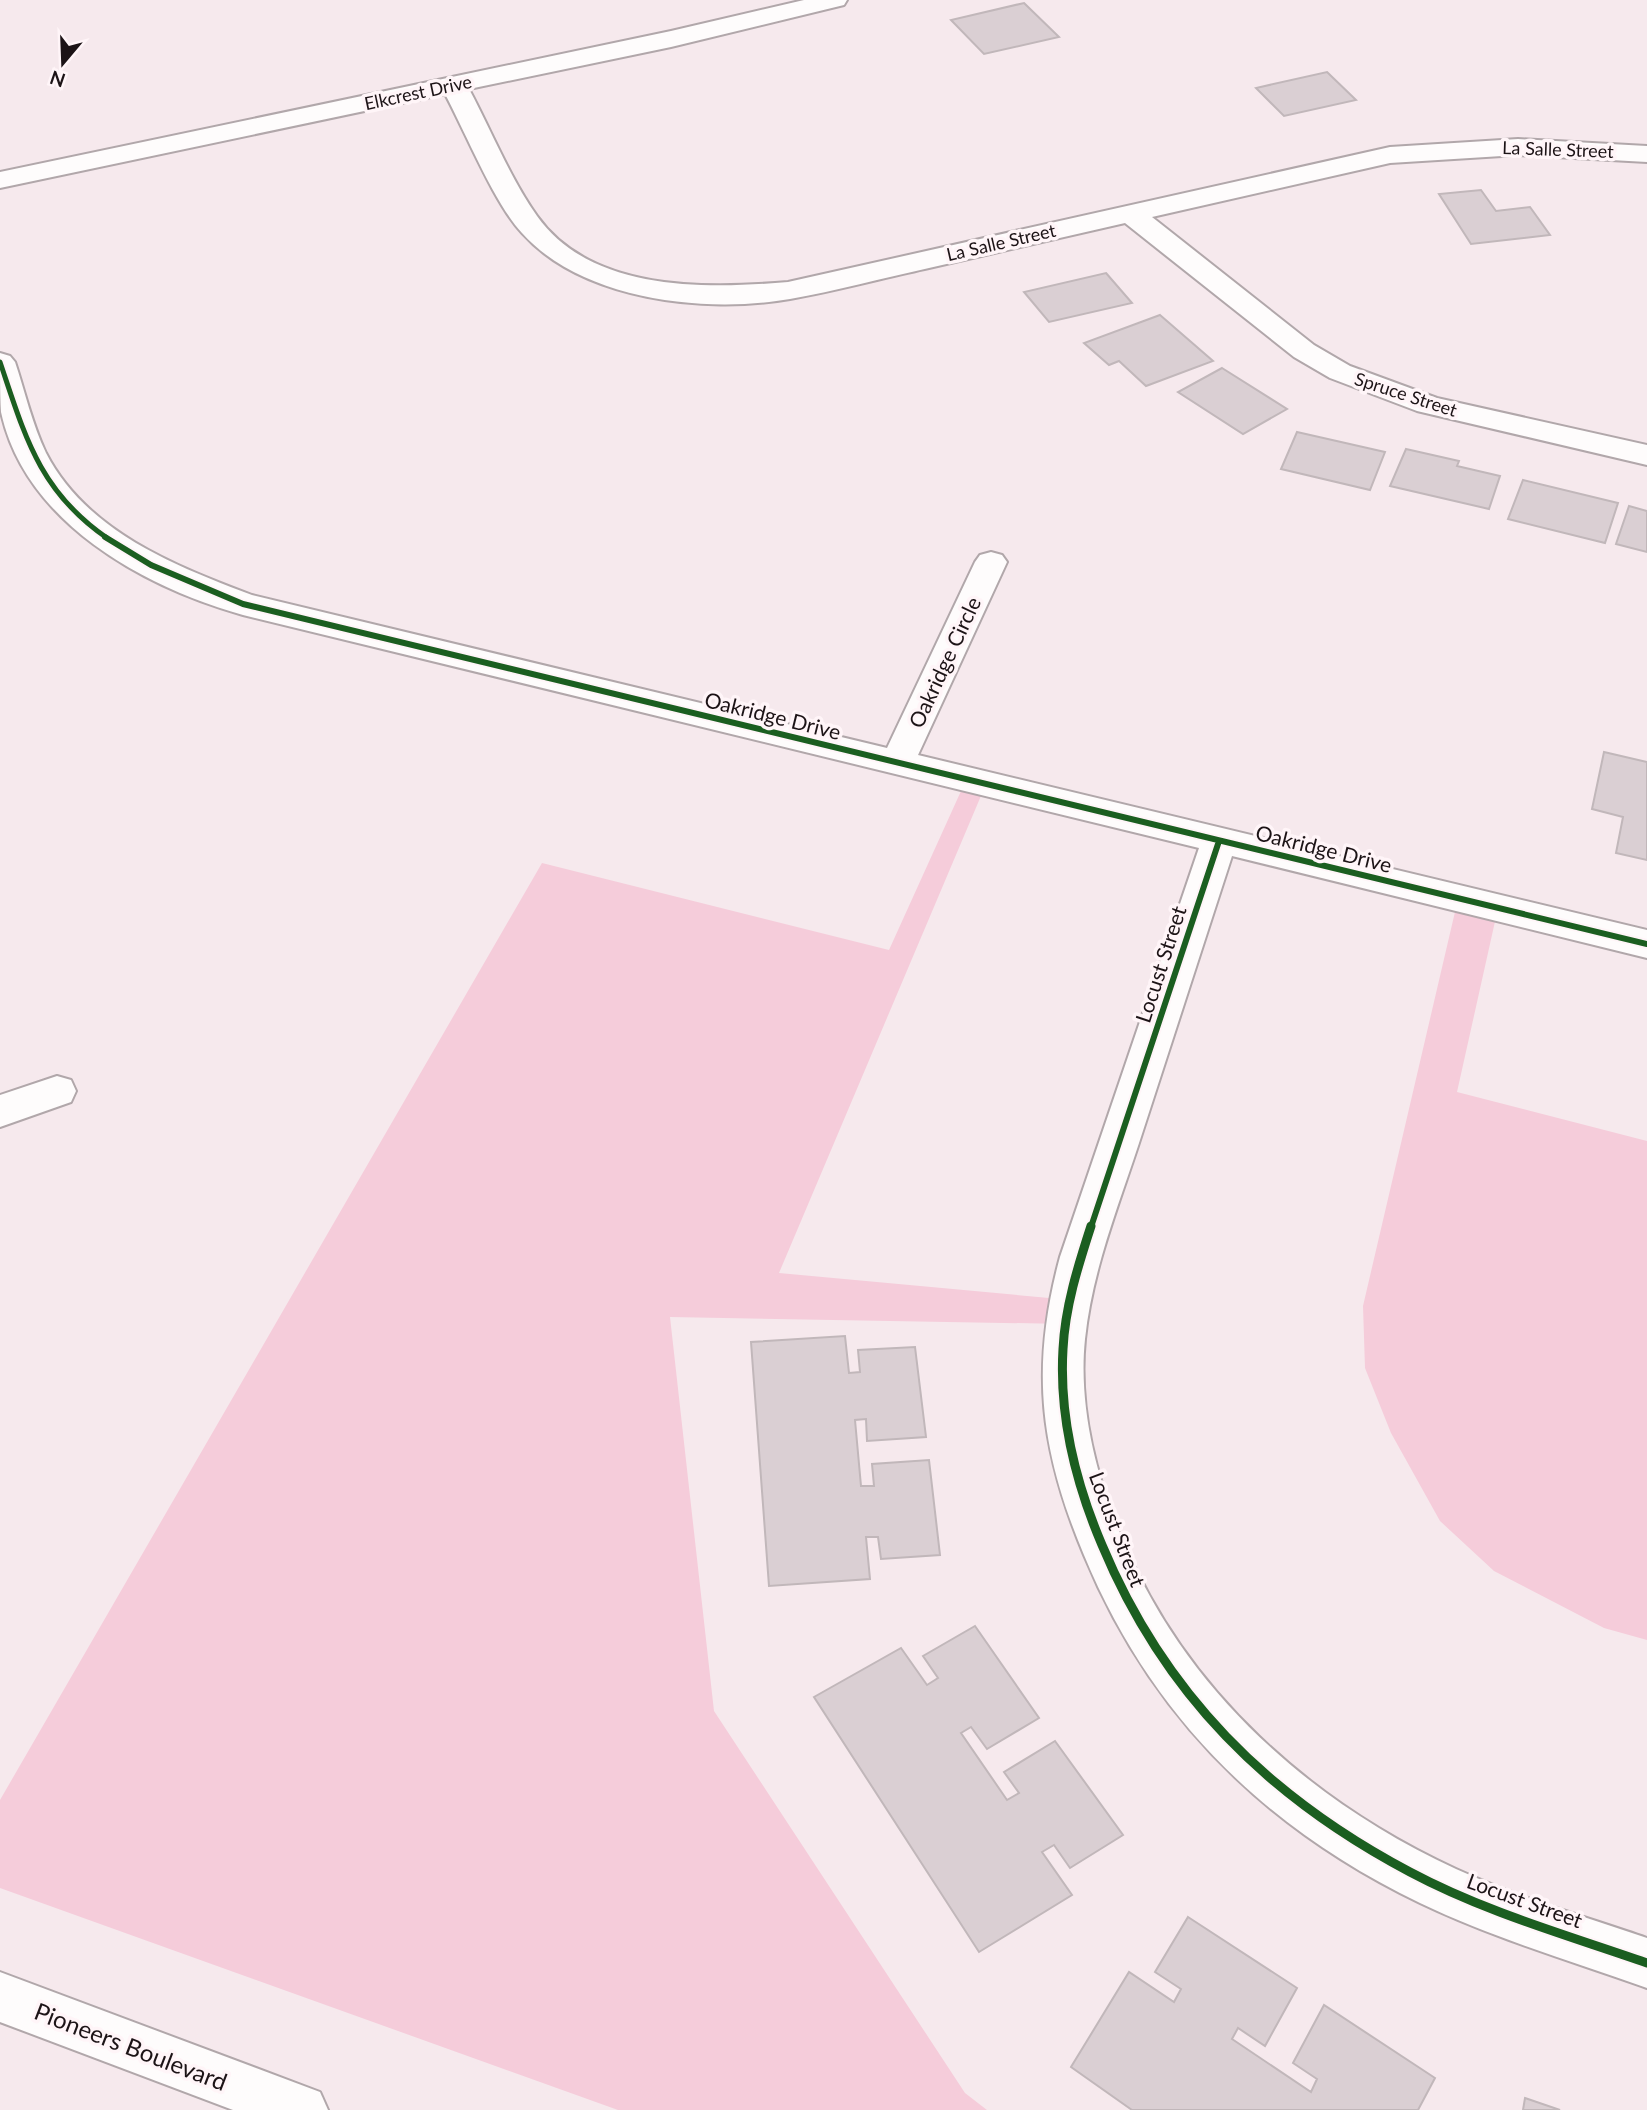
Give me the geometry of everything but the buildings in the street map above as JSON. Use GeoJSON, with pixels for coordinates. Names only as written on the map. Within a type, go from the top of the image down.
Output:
{"type":"FeatureCollection","features":[{"type":"Feature","properties":{"kind":"street","name":"Elkcrest Drive"},"geometry":{"type":"LineString","coordinates":[[0,180],[835,0]]}},
{"type":"Feature","properties":{"kind":"street","name":"La Salle Street"},"geometry":{"type":"LineString","coordinates":[[453,84],[533,229],[557,251],[588,269],[626,283],[670,292],[705,295],[788,291],[1390,155],[1440,149],[1520,145],[1647,154]]}},
{"type":"Feature","properties":{"kind":"street","name":"Spruce Street"},"geometry":{"type":"LineString","coordinates":[[1130,213],[1304,351],[1340,372],[1428,405],[1647,455]]}},
{"type":"Feature","properties":{"kind":"street","name":"Oakridge Drive"},"geometry":{"type":"LineString","coordinates":[[0,362],[31,453],[53,487],[90,525],[138,559],[187,584],[243,604],[1647,944]]}},
{"type":"Feature","properties":{"kind":"street","name":"Oakridge Circle"},"geometry":{"type":"LineString","coordinates":[[897,763],[991,562]]}},
{"type":"Feature","properties":{"kind":"street","name":"Locust Street"},"geometry":{"type":"LineString","coordinates":[[1219,841],[1081,1257],[1066,1324],[1063,1373],[1072,1455],[1107,1562],[1149,1643],[1178,1687],[1218,1732],[1303,1805],[1358,1841],[1444,1888],[1542,1927],[1647,1962]]}},
{"type":"Feature","properties":{"kind":"street"},"geometry":{"type":"LineString","coordinates":[[0,1111],[57,1091]]}},
{"type":"Feature","properties":{"kind":"street","name":"Pioneers Boulevard"},"geometry":{"type":"LineString","coordinates":[[0,1997],[302,2110]]}},
{"type":"Feature","properties":{"kind":"shaded area"},"geometry":{"type":"Polygon","coordinates":[[[966,780],[986,784],[779,1273],[1071,1300],[1066,1324],[670,1317],[714,1711],[965,2093],[987,2110],[618,2110],[0,1888],[0,1800],[542,863],[889,950],[966,780]]]}},
{"type":"Feature","properties":{"kind":"shaded area"},"geometry":{"type":"Polygon","coordinates":[[[1458,899],[1498,908],[1457,1092],[1647,1141],[1647,1640],[1604,1628],[1494,1571],[1440,1521],[1391,1433],[1365,1368],[1363,1306],[1458,899]]]}},
{"type":"Feature","properties":{"kind":"cycle path"},"geometry":{"type":"LineString","coordinates":[[0,362],[31,453],[48,482],[69,507],[94,529],[151,565],[243,604],[1647,944]]}},
{"type":"Feature","properties":{"kind":"cycle path"},"geometry":{"type":"LineString","coordinates":[[1219,841],[1081,1257],[1067,1314],[1063,1350],[1066,1417],[1080,1483],[1094,1526],[1118,1584],[1147,1637],[1180,1686],[1218,1730],[1259,1770],[1305,1807],[1355,1841],[1438,1886],[1527,1922],[1647,1963]]}}]}
